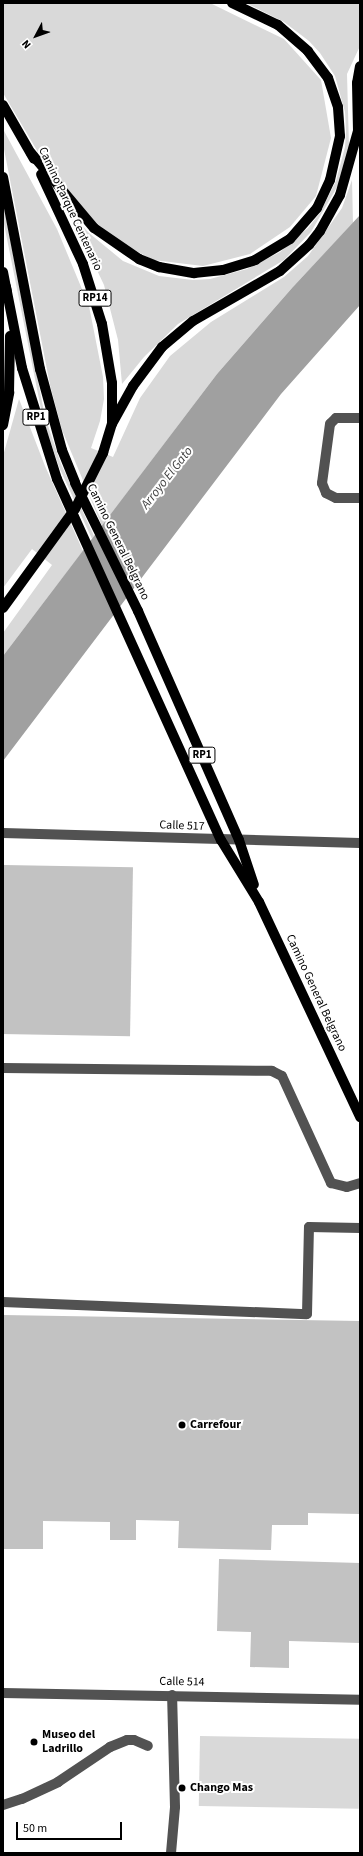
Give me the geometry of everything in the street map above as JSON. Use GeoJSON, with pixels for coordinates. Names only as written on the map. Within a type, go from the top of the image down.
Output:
{"type":"FeatureCollection","features":[{"type":"Feature","properties":{"kind":"main road"},"geometry":{"type":"LineString","coordinates":[[31,153],[94,228],[133,256],[160,267],[194,273],[223,270],[255,260],[290,239],[317,208],[330,180],[340,136],[338,107],[328,78],[308,51],[278,26],[232,3]]}},
{"type":"Feature","properties":{"kind":"main road"},"geometry":{"type":"LineString","coordinates":[[112,424],[133,386],[162,347],[193,321],[280,271],[309,245],[320,231],[340,195],[356,138],[356,83],[360,66]]}},
{"type":"Feature","properties":{"kind":"main road","name":"Camino Parque Centenario"},"geometry":{"type":"LineString","coordinates":[[3,106],[31,153],[61,215],[92,291],[109,355],[112,383],[112,424],[103,453],[75,509],[3,608]]}},
{"type":"Feature","properties":{"kind":"main road","name":"Camino General Belgrano"},"geometry":{"type":"LineString","coordinates":[[3,177],[50,412],[75,483],[95,528],[138,611],[239,840],[260,902],[360,1117]]}},
{"type":"Feature","properties":{"kind":"main road","name":"RP1"},"geometry":{"type":"LineString","coordinates":[[3,272],[6,287]]}},
{"type":"Feature","properties":{"kind":"main road"},"geometry":{"type":"LineString","coordinates":[[3,425],[11,369],[6,287]]}},
{"type":"Feature","properties":{"kind":"main road","name":"Camino General Belgrano"},"geometry":{"type":"LineString","coordinates":[[6,287],[22,368],[39,427],[57,479],[130,635],[221,840],[260,902]]}},
{"type":"Feature","properties":{"kind":"street"},"geometry":{"type":"LineString","coordinates":[[360,418],[336,418],[330,424],[322,483],[326,493],[336,498],[360,498]]}},
{"type":"Feature","properties":{"kind":"street","name":"Calle 517"},"geometry":{"type":"LineString","coordinates":[[3,833],[360,843]]}},
{"type":"Feature","properties":{"kind":"street"},"geometry":{"type":"LineString","coordinates":[[3,1068],[272,1071],[282,1076],[331,1183],[343,1187],[360,1183]]}},
{"type":"Feature","properties":{"kind":"street"},"geometry":{"type":"LineString","coordinates":[[3,1302],[307,1314],[309,1227],[360,1228]]}},
{"type":"Feature","properties":{"kind":"street","name":"Calle 514"},"geometry":{"type":"LineString","coordinates":[[3,1693],[172,1695],[360,1700]]}},
{"type":"Feature","properties":{"kind":"street"},"geometry":{"type":"LineString","coordinates":[[171,1853],[175,1807],[172,1695]]}},
{"type":"Feature","properties":{"kind":"street"},"geometry":{"type":"LineString","coordinates":[[3,1805],[22,1800],[58,1782],[110,1747],[127,1740],[134,1740],[148,1746]]}},
{"type":"Feature","properties":{"kind":"shaded area"},"geometry":{"type":"Polygon","coordinates":[[[3,3],[210,3],[284,39],[321,80],[331,138],[316,196],[290,227],[250,254],[203,266],[153,260],[94,228],[42,159],[3,93],[3,3]]]}},
{"type":"Feature","properties":{"kind":"shaded area"},"geometry":{"type":"Polygon","coordinates":[[[246,3],[360,3],[360,46],[347,74],[349,147],[340,182],[311,232],[284,260],[178,324],[144,357],[122,384],[118,340],[104,285],[81,236],[63,205],[89,233],[123,261],[159,276],[193,280],[210,279],[247,269],[280,252],[308,228],[320,213],[336,181],[345,147],[346,131],[345,112],[335,76],[320,53],[309,41],[284,22],[246,3]]]}},
{"type":"Feature","properties":{"kind":"shaded area"},"geometry":{"type":"Polygon","coordinates":[[[3,129],[57,229],[89,306],[103,377],[104,399],[100,421],[91,448],[113,457],[140,398],[170,356],[211,322],[284,277],[308,256],[342,208],[352,180],[353,223],[292,288],[217,374],[102,526],[62,430],[50,385],[3,144],[3,129]]]}},
{"type":"Feature","properties":{"kind":"shaded area"},"geometry":{"type":"Polygon","coordinates":[[[3,202],[45,417],[61,464],[94,536],[92,539],[59,467],[43,419],[3,219],[3,202]]]}},
{"type":"Feature","properties":{"kind":"shaded area"},"geometry":{"type":"Polygon","coordinates":[[[19,399],[45,466],[83,551],[3,656],[3,633],[52,565],[32,549],[3,588],[3,456],[19,399]]]}},
{"type":"Feature","properties":{"kind":"shaded area"},"geometry":{"type":"Polygon","coordinates":[[[200,1736],[360,1739],[359,1809],[199,1806],[200,1736]]]}},
{"type":"Feature","properties":{"kind":"water","name":"Arroyo El Gato"},"geometry":{"type":"Polygon","coordinates":[[[360,215],[360,305],[281,394],[3,761],[3,656],[217,374],[292,288],[360,215]]]}},
{"type":"Feature","properties":{"kind":"building"},"geometry":{"type":"Polygon","coordinates":[[[4,865],[133,867],[130,1036],[3,1034],[4,865]]]}},
{"type":"Feature","properties":{"kind":"building"},"geometry":{"type":"Polygon","coordinates":[[[3,1315],[360,1321],[360,1514],[308,1513],[308,1525],[272,1525],[271,1550],[178,1548],[179,1521],[136,1520],[136,1540],[110,1540],[110,1522],[43,1521],[43,1549],[3,1549],[3,1315]]]}},
{"type":"Feature","properties":{"kind":"building"},"geometry":{"type":"Polygon","coordinates":[[[219,1559],[360,1563],[360,1643],[289,1641],[289,1668],[250,1667],[251,1632],[217,1631],[219,1559]]]}},
{"type":"Feature","properties":{"kind":"place","name":"Carrefour"},"geometry":{"type":"Point","coordinates":[182,1425]}},
{"type":"Feature","properties":{"kind":"place","name":"Museo del Ladrillo"},"geometry":{"type":"Point","coordinates":[34,1742]}},
{"type":"Feature","properties":{"kind":"place","name":"Chango Mas"},"geometry":{"type":"Point","coordinates":[182,1788]}}]}
